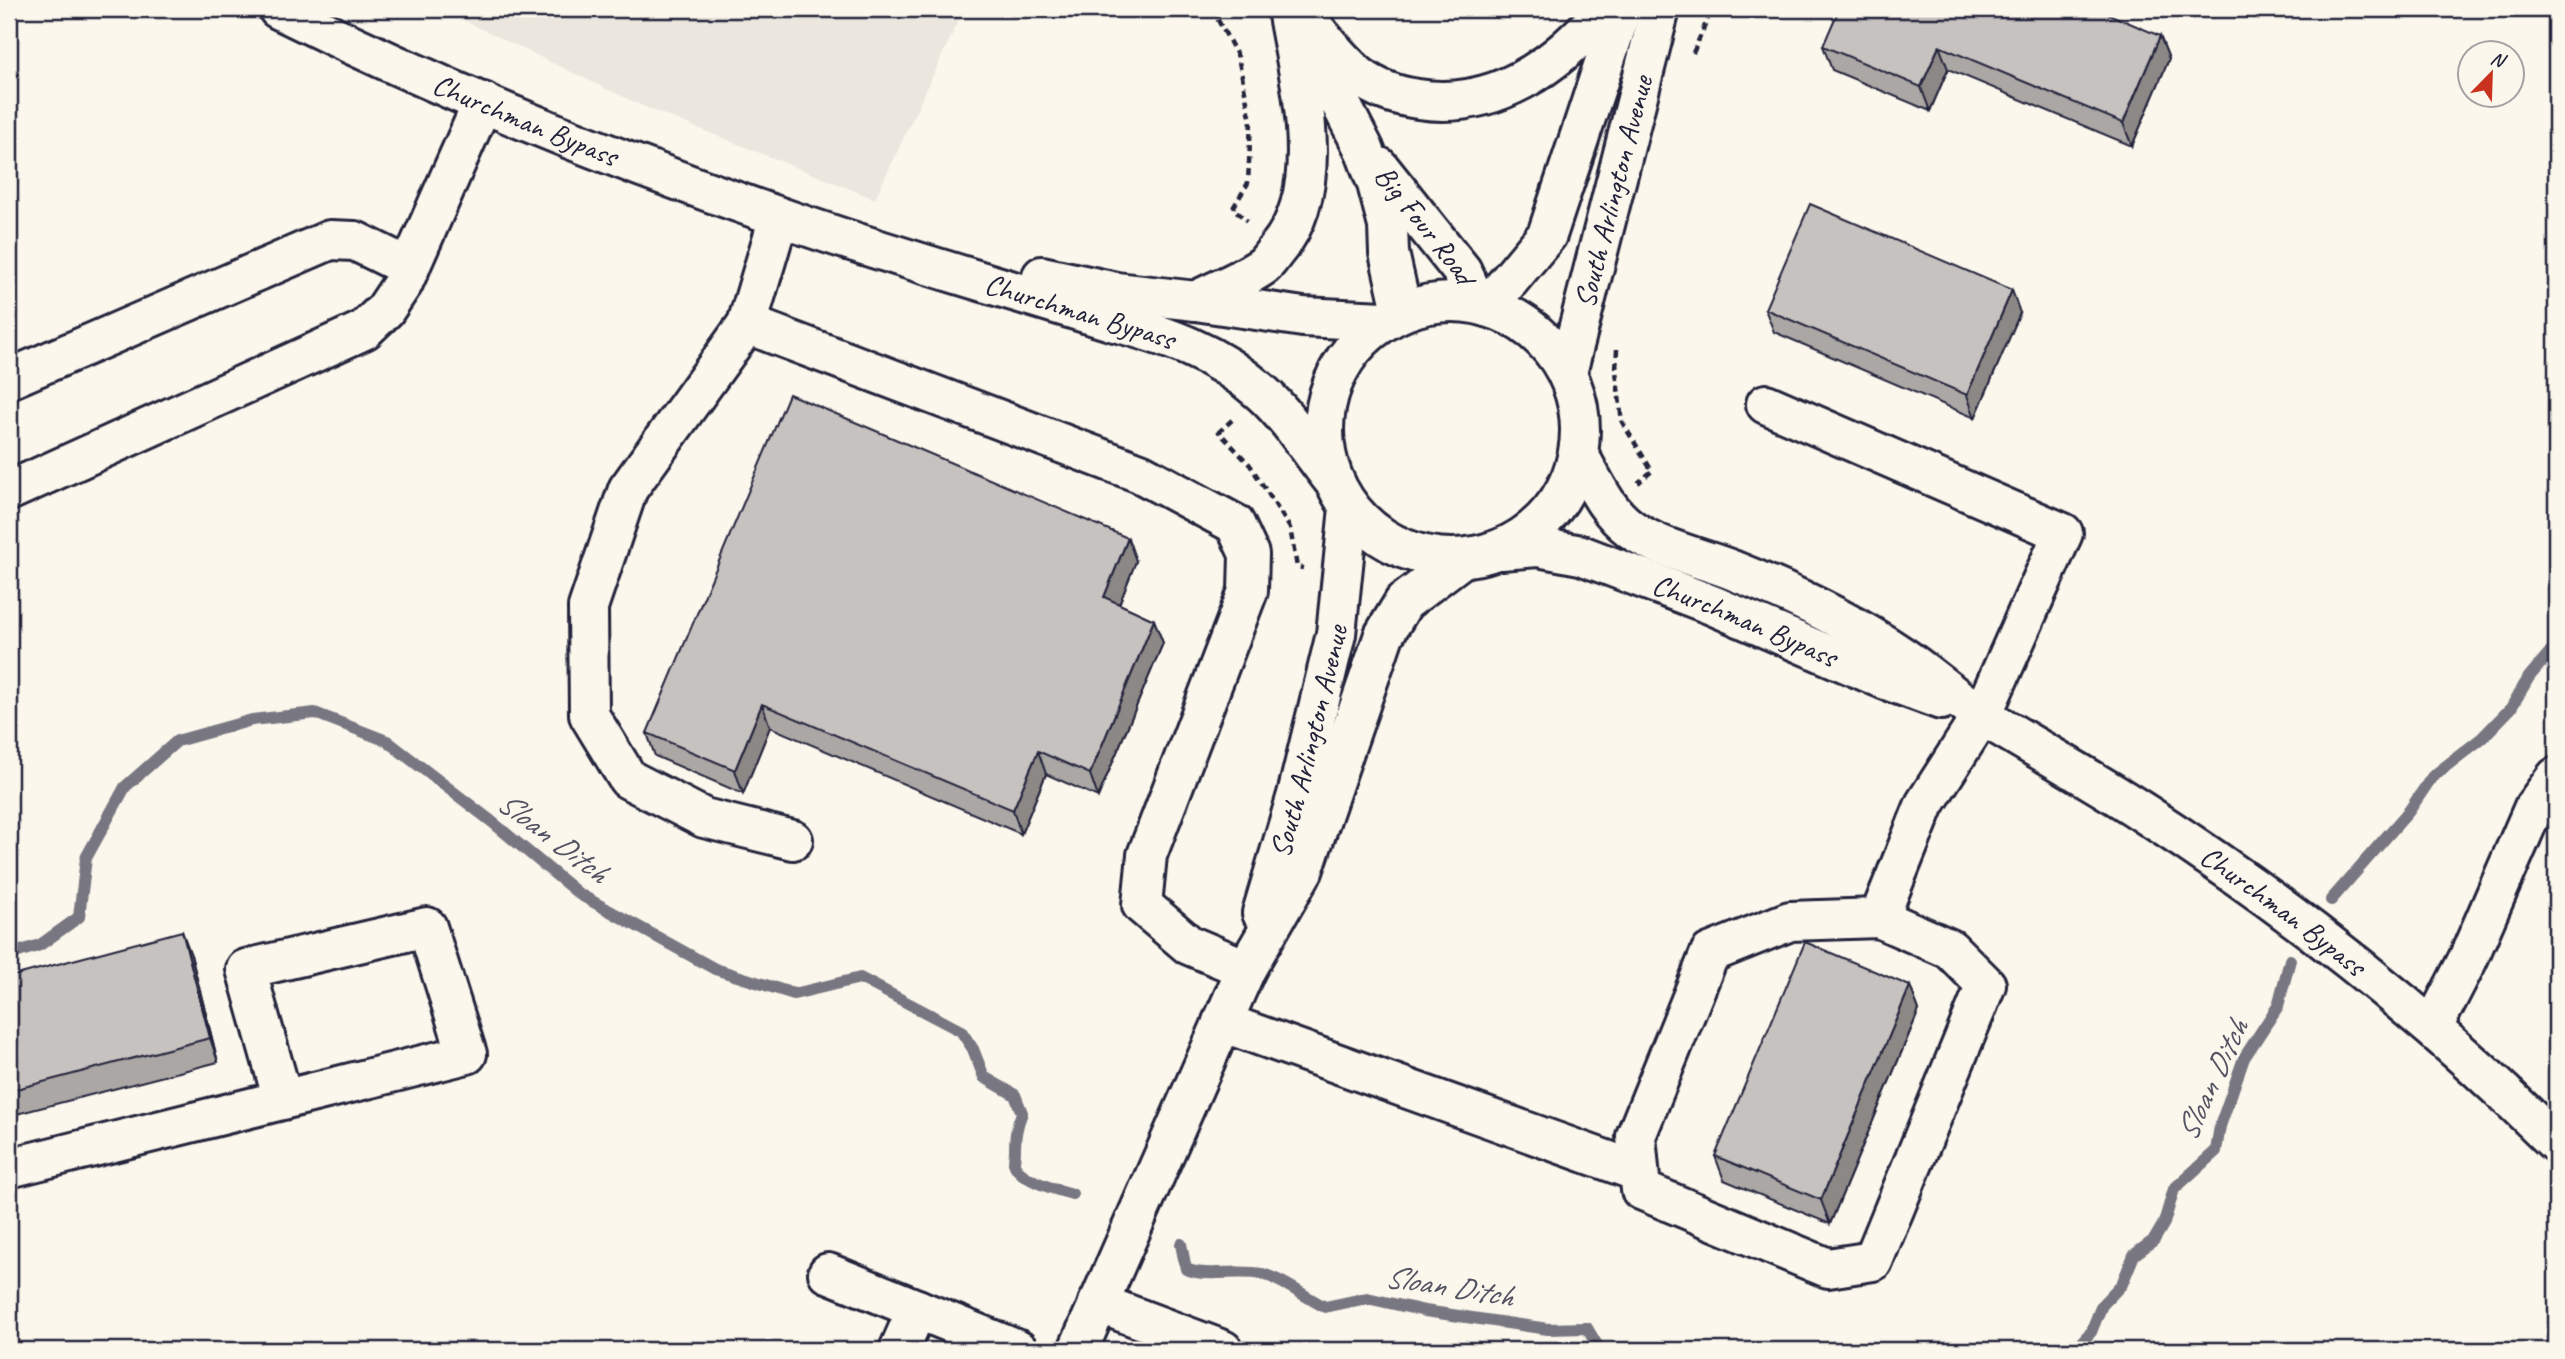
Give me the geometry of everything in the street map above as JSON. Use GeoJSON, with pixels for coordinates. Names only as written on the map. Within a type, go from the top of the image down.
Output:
{"type":"FeatureCollection","features":[{"type":"Feature","properties":{"kind":"street","name":"Churchman Bypass"},"geometry":{"type":"LineString","coordinates":[[278,9],[483,102],[652,170],[779,217],[1097,317],[1157,333],[1202,350],[1262,393],[1371,531],[1398,548],[1429,557],[1461,559]]}},
{"type":"Feature","properties":{"kind":"street"},"geometry":{"type":"LineString","coordinates":[[1196,301],[1264,265],[1287,238],[1297,214],[1305,180],[1307,145],[1290,9]]}},
{"type":"Feature","properties":{"kind":"street","name":"Big Four Road"},"geometry":{"type":"LineString","coordinates":[[1290,9],[1364,149],[1383,203],[1388,226],[1393,316]]}},
{"type":"Feature","properties":{"kind":"street"},"geometry":{"type":"LineString","coordinates":[[1298,9],[1358,75],[1378,88],[1403,97],[1432,102],[1489,95],[1524,81],[1559,57],[1605,9]]}},
{"type":"Feature","properties":{"kind":"street","name":"South Arlington Avenue"},"geometry":{"type":"LineString","coordinates":[[1482,305],[1546,235],[1622,9]]}},
{"type":"Feature","properties":{"kind":"street","name":"South Arlington Avenue"},"geometry":{"type":"LineString","coordinates":[[1567,373],[1660,9]]}},
{"type":"Feature","properties":{"kind":"street"},"geometry":{"type":"LineString","coordinates":[[9,491],[364,330],[385,310],[410,268],[483,102]]}},
{"type":"Feature","properties":{"kind":"street","name":"Big Four Road"},"geometry":{"type":"LineString","coordinates":[[1364,149],[1462,271],[1482,305]]}},
{"type":"Feature","properties":{"kind":"street","name":"Churchman Bypass"},"geometry":{"type":"LineString","coordinates":[[779,217],[1116,292],[1303,317],[1393,316]]}},
{"type":"Feature","properties":{"kind":"street"},"geometry":{"type":"LineString","coordinates":[[779,217],[747,324],[628,489],[588,607],[589,715],[628,779],[704,818],[793,840]]}},
{"type":"Feature","properties":{"kind":"street"},"geometry":{"type":"LineString","coordinates":[[9,379],[330,240],[355,241],[410,268]]}},
{"type":"Feature","properties":{"kind":"street"},"geometry":{"type":"LineString","coordinates":[[1341,494],[1324,445],[1324,409],[1335,374],[1356,344],[1393,316],[1427,304],[1452,302],[1482,305],[1512,317],[1534,332],[1553,351],[1567,373],[1580,413],[1579,456],[1569,485],[1552,512],[1529,534],[1501,550],[1461,559]]}},
{"type":"Feature","properties":{"kind":"street"},"geometry":{"type":"LineString","coordinates":[[747,324],[1140,473],[1234,524],[1249,554],[1248,592],[1146,855],[1142,905],[1189,945],[1245,969]]}},
{"type":"Feature","properties":{"kind":"street"},"geometry":{"type":"LineString","coordinates":[[1766,404],[2063,533],[1982,715],[1925,804],[1879,919]]}},
{"type":"Feature","properties":{"kind":"street","name":"Churchman Bypass"},"geometry":{"type":"LineString","coordinates":[[1579,456],[1608,507],[1630,528],[1673,550],[1789,594],[1900,654],[1982,715],[2144,813],[2232,872],[2339,951],[2433,1027],[2556,1143]]}},
{"type":"Feature","properties":{"kind":"street","name":"South Arlington Avenue"},"geometry":{"type":"LineString","coordinates":[[1078,1350],[1245,969],[1297,795],[1333,647],[1341,494]]}},
{"type":"Feature","properties":{"kind":"street","name":"Churchman Bypass"},"geometry":{"type":"LineString","coordinates":[[1501,550],[1538,547],[1581,555],[1735,615],[1886,680],[1982,715]]}},
{"type":"Feature","properties":{"kind":"street","name":"South Arlington Avenue"},"geometry":{"type":"LineString","coordinates":[[1245,969],[1303,870],[1384,635],[1404,602],[1461,559]]}},
{"type":"Feature","properties":{"kind":"street"},"geometry":{"type":"LineString","coordinates":[[2433,1027],[2468,959],[2534,807],[2556,777]]}},
{"type":"Feature","properties":{"kind":"street"},"geometry":{"type":"LineString","coordinates":[[1879,919],[1950,948],[1986,985],[1873,1261],[1828,1268],[1641,1190],[1636,1136],[1710,953],[1790,921],[1879,919]]}},
{"type":"Feature","properties":{"kind":"street"},"geometry":{"type":"LineString","coordinates":[[9,1168],[283,1100],[467,1054],[427,927],[246,969],[283,1100]]}},
{"type":"Feature","properties":{"kind":"street"},"geometry":{"type":"LineString","coordinates":[[1222,1022],[1639,1172]]}},
{"type":"Feature","properties":{"kind":"street"},"geometry":{"type":"LineString","coordinates":[[828,1273],[1018,1350]]}},
{"type":"Feature","properties":{"kind":"street"},"geometry":{"type":"LineString","coordinates":[[1098,1303],[1223,1350]]}},
{"type":"Feature","properties":{"kind":"street"},"geometry":{"type":"LineString","coordinates":[[900,1350],[916,1309]]}},
{"type":"Feature","properties":{"kind":"path"},"geometry":{"type":"LineString","coordinates":[[1212,9],[1238,57],[1251,121],[1248,183],[1233,208],[1253,226]]}},
{"type":"Feature","properties":{"kind":"path"},"geometry":{"type":"LineString","coordinates":[[1691,57],[1712,9]]}},
{"type":"Feature","properties":{"kind":"path"},"geometry":{"type":"LineString","coordinates":[[1617,345],[1616,371],[1622,422],[1652,471],[1633,488]]}},
{"type":"Feature","properties":{"kind":"path"},"geometry":{"type":"LineString","coordinates":[[1232,419],[1219,432],[1257,476],[1290,528],[1297,567],[1308,569]]}},
{"type":"Feature","properties":{"kind":"shaded area"},"geometry":{"type":"Polygon","coordinates":[[[440,9],[964,9],[875,199],[640,105],[440,9]]]}},
{"type":"Feature","properties":{"kind":"building"},"geometry":{"type":"Polygon","coordinates":[[[1839,9],[2097,9],[2160,36],[2123,123],[1939,46],[1921,87],[1823,46],[1839,9]]]}},
{"type":"Feature","properties":{"kind":"building"},"geometry":{"type":"Polygon","coordinates":[[[1810,204],[2012,290],[1967,395],[1765,309],[1810,204]]]}},
{"type":"Feature","properties":{"kind":"building"},"geometry":{"type":"Polygon","coordinates":[[[789,394],[1128,538],[1104,597],[1154,620],[1090,774],[1038,751],[1013,810],[762,704],[735,770],[647,733],[789,394]]]}},
{"type":"Feature","properties":{"kind":"building"},"geometry":{"type":"Polygon","coordinates":[[[182,931],[210,1038],[9,1091],[9,977],[182,931]]]}},
{"type":"Feature","properties":{"kind":"building"},"geometry":{"type":"Polygon","coordinates":[[[1805,942],[1910,986],[1821,1200],[1715,1156],[1805,942]]]}},
{"type":"Feature","properties":{"kind":"waterway","name":"Sloan Ditch"},"geometry":{"type":"LineString","coordinates":[[2331,900],[2409,811],[2432,777],[2482,738],[2511,708],[2529,677],[2556,645]]}},
{"type":"Feature","properties":{"kind":"waterway","name":"Sloan Ditch"},"geometry":{"type":"LineString","coordinates":[[9,955],[40,945],[79,917],[86,858],[125,787],[177,741],[252,720],[315,713],[387,741],[491,821],[579,894],[715,969],[794,994],[860,978],[961,1031],[973,1049],[984,1077],[1015,1095],[1022,1113],[1016,1137],[1014,1163],[1017,1169],[1030,1179],[1072,1194]]}},
{"type":"Feature","properties":{"kind":"waterway","name":"Sloan Ditch"},"geometry":{"type":"LineString","coordinates":[[2074,1350],[2091,1332],[2102,1305],[2122,1284],[2134,1255],[2154,1240],[2164,1223],[2174,1189],[2216,1151],[2220,1126],[2244,1058],[2278,1006],[2290,960]]}},
{"type":"Feature","properties":{"kind":"waterway","name":"Sloan Ditch"},"geometry":{"type":"LineString","coordinates":[[1181,1244],[1186,1269],[1203,1273],[1262,1274],[1325,1307],[1367,1298],[1425,1311],[1548,1329],[1587,1328],[1600,1350]]}}]}
